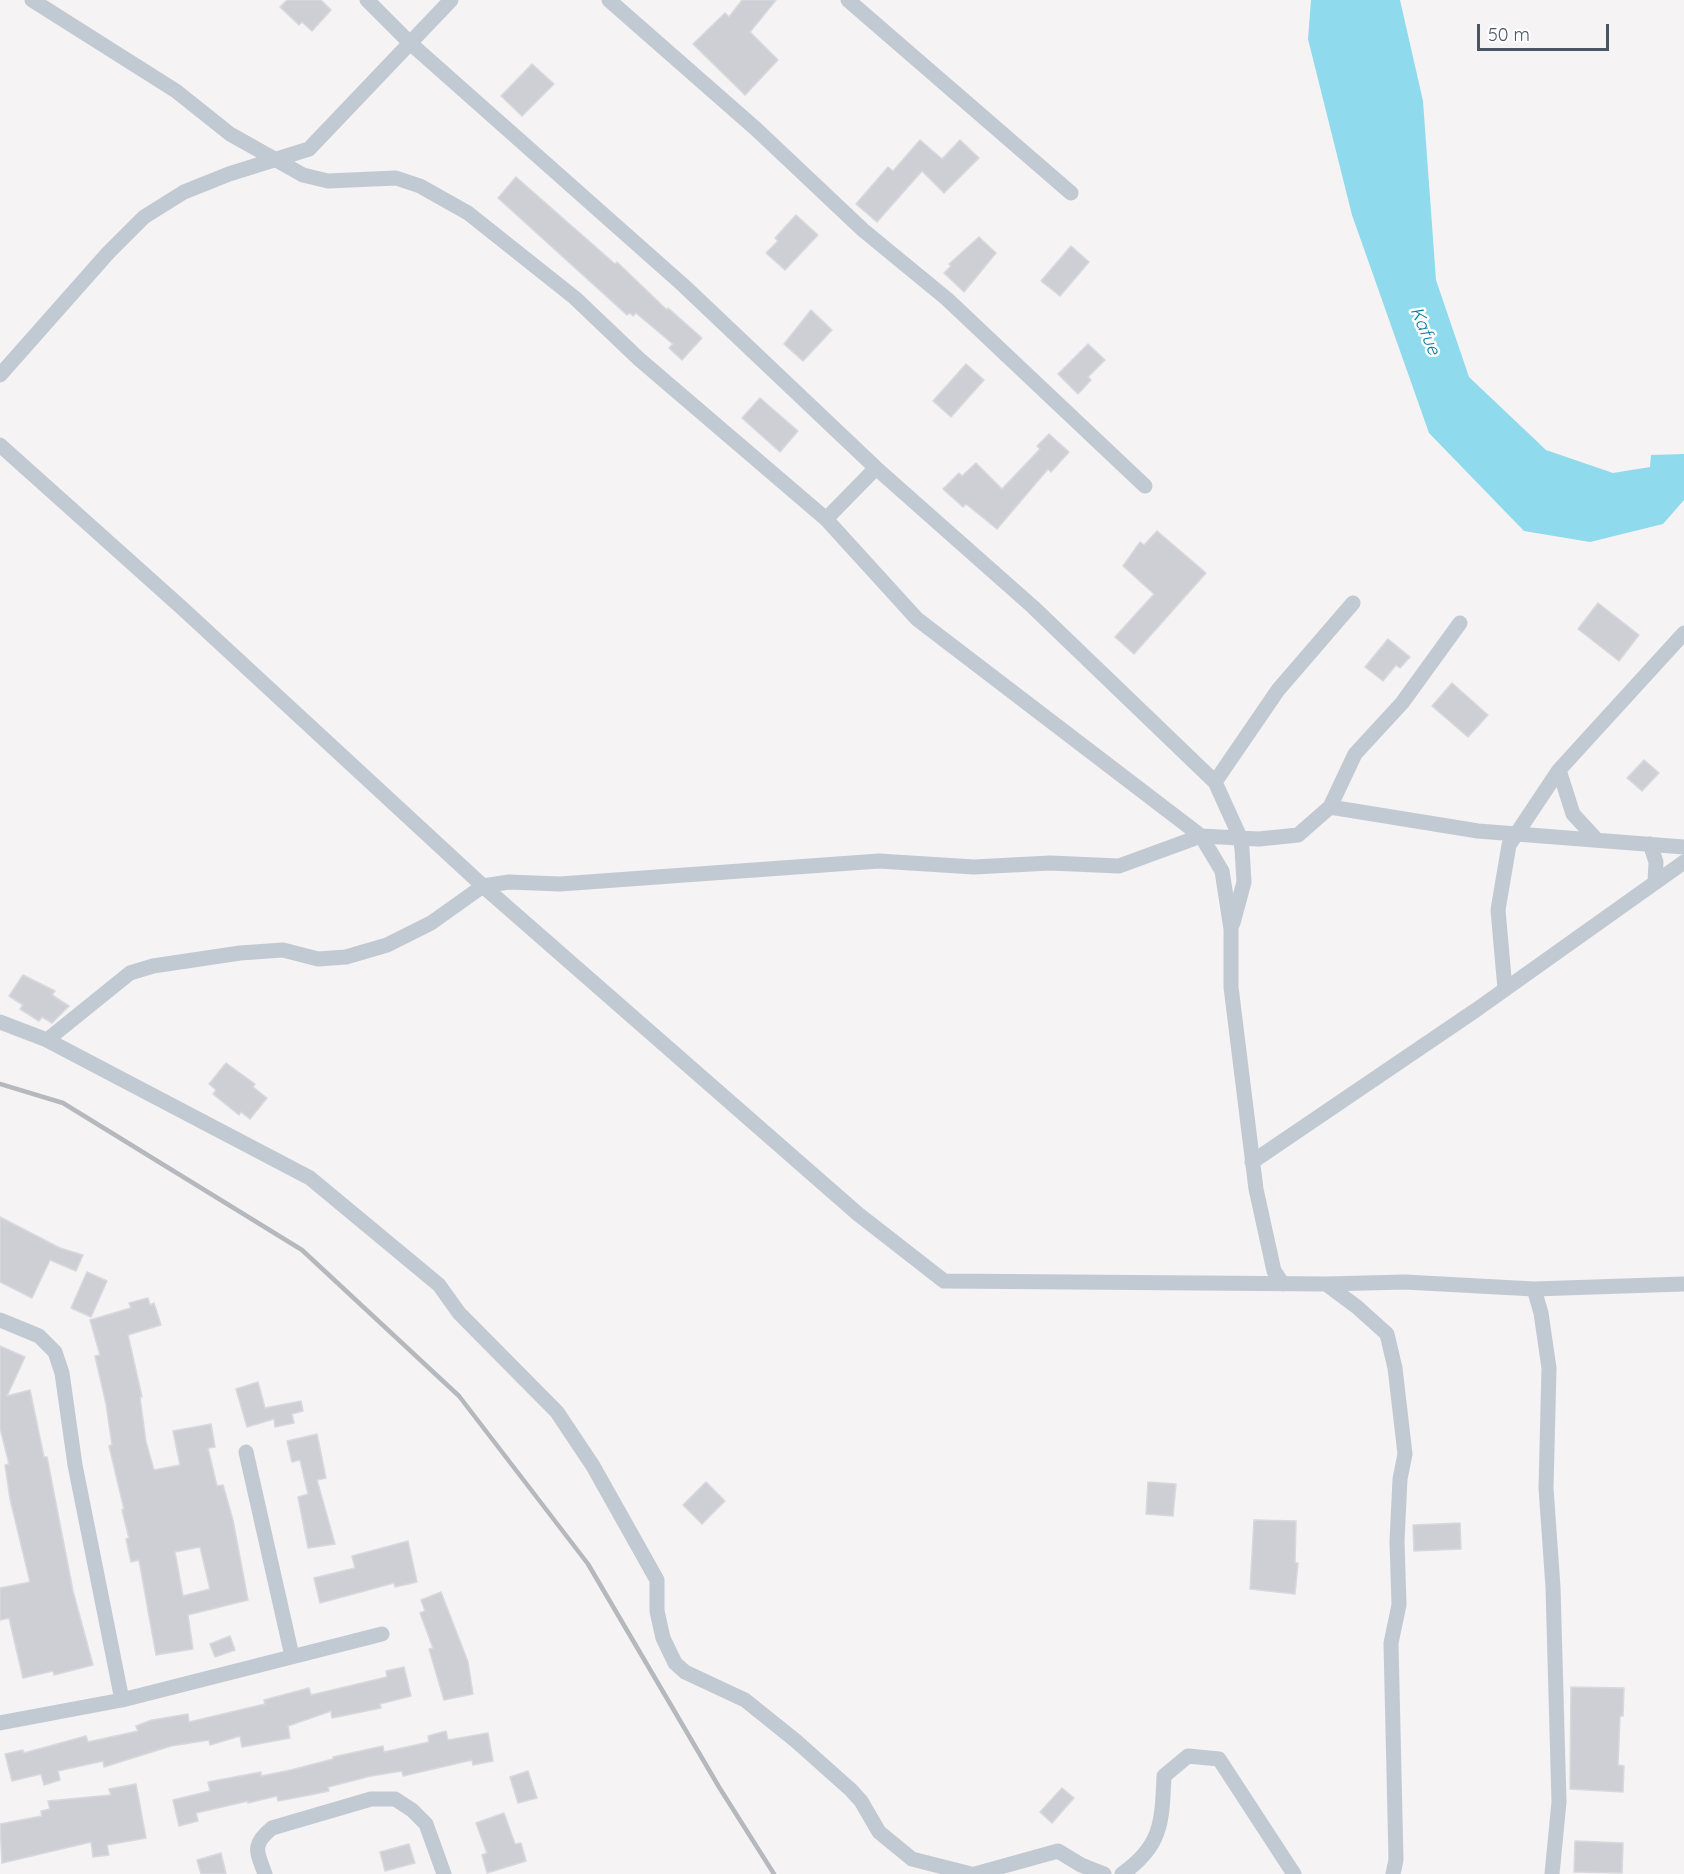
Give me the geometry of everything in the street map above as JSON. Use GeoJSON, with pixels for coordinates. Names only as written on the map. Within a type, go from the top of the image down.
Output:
{"type":"FeatureCollection","features":[{"type":"Feature","properties":{"kind":"street"},"geometry":{"type":"LineString","coordinates":[[32,0],[176,91],[230,134],[303,174],[328,181],[396,178],[420,186],[468,213],[575,298],[639,359],[826,519],[917,619],[1201,836],[1222,871],[1231,929],[1231,987],[1252,1162],[1274,1271],[1283,1284]]}},
{"type":"Feature","properties":{"kind":"street"},"geometry":{"type":"LineString","coordinates":[[367,0],[410,43],[683,285],[876,468],[1033,607],[1215,782],[1240,837],[1244,882],[1231,929]]}},
{"type":"Feature","properties":{"kind":"street"},"geometry":{"type":"LineString","coordinates":[[0,375],[108,253],[144,218],[184,192],[309,149],[451,0]]}},
{"type":"Feature","properties":{"kind":"street"},"geometry":{"type":"LineString","coordinates":[[609,0],[756,129],[863,230],[947,299],[1145,486]]}},
{"type":"Feature","properties":{"kind":"street"},"geometry":{"type":"LineString","coordinates":[[848,0],[1071,193]]}},
{"type":"Feature","properties":{"kind":"street"},"geometry":{"type":"LineString","coordinates":[[0,445],[190,616],[483,886],[858,1214],[944,1281],[1283,1284],[1405,1282],[1534,1289],[1684,1284]]}},
{"type":"Feature","properties":{"kind":"street"},"geometry":{"type":"LineString","coordinates":[[826,519],[876,468]]}},
{"type":"Feature","properties":{"kind":"street"},"geometry":{"type":"LineString","coordinates":[[1215,782],[1278,690],[1353,603]]}},
{"type":"Feature","properties":{"kind":"street"},"geometry":{"type":"LineString","coordinates":[[47,1040],[130,973],[153,966],[240,953],[283,950],[318,959],[346,957],[387,945],[431,922],[483,886],[509,882],[560,884],[879,861],[974,867],[1050,863],[1119,866],[1201,836],[1258,839],[1298,835],[1330,807],[1355,754],[1402,703],[1460,623]]}},
{"type":"Feature","properties":{"kind":"street"},"geometry":{"type":"LineString","coordinates":[[1505,989],[1498,910],[1509,845],[1559,770],[1684,633]]}},
{"type":"Feature","properties":{"kind":"street"},"geometry":{"type":"LineString","coordinates":[[1559,770],[1573,814],[1596,840]]}},
{"type":"Feature","properties":{"kind":"street"},"geometry":{"type":"LineString","coordinates":[[1330,807],[1478,831],[1684,847]]}},
{"type":"Feature","properties":{"kind":"street"},"geometry":{"type":"LineString","coordinates":[[1650,844],[1656,862],[1655,882]]}},
{"type":"Feature","properties":{"kind":"street"},"geometry":{"type":"LineString","coordinates":[[1252,1162],[1505,989],[1684,862]]}},
{"type":"Feature","properties":{"kind":"street"},"geometry":{"type":"LineString","coordinates":[[0,1022],[47,1040],[310,1178],[439,1285],[459,1313],[557,1412],[593,1466],[657,1580],[657,1611],[663,1638],[675,1663],[685,1672],[746,1700],[796,1741],[861,1800],[879,1832],[912,1859],[973,1874],[1058,1851],[1081,1866],[1104,1874]]}},
{"type":"Feature","properties":{"kind":"street"},"geometry":{"type":"LineString","coordinates":[[1326,1284],[1357,1307],[1387,1334],[1395,1368],[1405,1454],[1400,1479],[1397,1541],[1399,1605],[1391,1643],[1396,1860],[1393,1874]]}},
{"type":"Feature","properties":{"kind":"street"},"geometry":{"type":"LineString","coordinates":[[1534,1289],[1541,1312],[1549,1368],[1546,1488],[1553,1587],[1559,1802],[1552,1874]]}},
{"type":"Feature","properties":{"kind":"street"},"geometry":{"type":"LineString","coordinates":[[0,1320],[39,1336],[56,1352],[62,1373],[82,1508],[122,1700]]}},
{"type":"Feature","properties":{"kind":"street"},"geometry":{"type":"LineString","coordinates":[[246,1452],[292,1656]]}},
{"type":"Feature","properties":{"kind":"street"},"geometry":{"type":"LineString","coordinates":[[0,1723],[122,1700],[382,1634]]}},
{"type":"Feature","properties":{"kind":"street"},"geometry":{"type":"LineString","coordinates":[[1122,1874],[1143,1859],[1161,1824],[1164,1776],[1188,1756],[1219,1759],[1294,1874]]}},
{"type":"Feature","properties":{"kind":"street"},"geometry":{"type":"LineString","coordinates":[[265,1874],[256,1849],[260,1837],[272,1828],[371,1799],[395,1799],[412,1810],[426,1824],[444,1874]]}},
{"type":"Feature","properties":{"kind":"water","name":"Kafue"},"geometry":{"type":"Polygon","coordinates":[[[1311,0],[1400,0],[1423,101],[1436,280],[1469,377],[1546,450],[1613,473],[1650,467],[1651,455],[1684,454],[1684,500],[1663,524],[1590,542],[1524,531],[1429,433],[1352,215],[1308,39],[1311,0]]]}},
{"type":"Feature","properties":{"kind":"building"},"geometry":{"type":"Polygon","coordinates":[[[287,0],[321,0],[331,10],[312,31],[302,22],[299,25],[280,7],[287,0]]]}},
{"type":"Feature","properties":{"kind":"building"},"geometry":{"type":"Polygon","coordinates":[[[742,0],[776,0],[750,32],[778,60],[745,95],[693,44],[725,13],[729,17],[742,0]]]}},
{"type":"Feature","properties":{"kind":"building"},"geometry":{"type":"Polygon","coordinates":[[[532,64],[554,84],[522,116],[501,96],[532,64]]]}},
{"type":"Feature","properties":{"kind":"building"},"geometry":{"type":"Polygon","coordinates":[[[920,140],[942,159],[960,140],[979,158],[944,193],[922,171],[877,222],[856,204],[888,167],[893,171],[920,140]]]}},
{"type":"Feature","properties":{"kind":"building"},"geometry":{"type":"Polygon","coordinates":[[[516,177],[615,264],[617,262],[667,310],[668,308],[702,338],[682,360],[669,348],[673,344],[636,313],[633,316],[630,313],[627,315],[498,198],[516,177]]]}},
{"type":"Feature","properties":{"kind":"building"},"geometry":{"type":"Polygon","coordinates":[[[796,215],[818,235],[785,270],[766,253],[778,241],[775,238],[796,215]]]}},
{"type":"Feature","properties":{"kind":"building"},"geometry":{"type":"Polygon","coordinates":[[[979,237],[996,253],[964,292],[944,273],[951,266],[949,264],[979,237]]]}},
{"type":"Feature","properties":{"kind":"building"},"geometry":{"type":"Polygon","coordinates":[[[1071,246],[1089,262],[1060,296],[1041,281],[1071,246]]]}},
{"type":"Feature","properties":{"kind":"building"},"geometry":{"type":"Polygon","coordinates":[[[811,310],[832,330],[803,361],[784,344],[811,310]]]}},
{"type":"Feature","properties":{"kind":"building"},"geometry":{"type":"Polygon","coordinates":[[[1088,344],[1105,360],[1088,377],[1091,380],[1078,394],[1058,374],[1088,344]]]}},
{"type":"Feature","properties":{"kind":"building"},"geometry":{"type":"Polygon","coordinates":[[[966,364],[984,380],[951,417],[933,401],[966,364]]]}},
{"type":"Feature","properties":{"kind":"building"},"geometry":{"type":"Polygon","coordinates":[[[760,398],[798,431],[780,452],[742,418],[760,398]]]}},
{"type":"Feature","properties":{"kind":"building"},"geometry":{"type":"Polygon","coordinates":[[[1049,434],[1069,452],[1051,472],[1048,469],[997,529],[966,504],[963,507],[943,489],[959,473],[962,476],[976,463],[1002,489],[1040,449],[1037,446],[1049,434]]]}},
{"type":"Feature","properties":{"kind":"building"},"geometry":{"type":"Polygon","coordinates":[[[1157,531],[1206,573],[1134,654],[1115,637],[1154,594],[1123,566],[1140,542],[1144,545],[1157,531]]]}},
{"type":"Feature","properties":{"kind":"building"},"geometry":{"type":"Polygon","coordinates":[[[1598,603],[1639,635],[1619,661],[1578,629],[1598,603]]]}},
{"type":"Feature","properties":{"kind":"building"},"geometry":{"type":"Polygon","coordinates":[[[1388,639],[1410,657],[1400,668],[1396,665],[1383,681],[1365,667],[1388,639]]]}},
{"type":"Feature","properties":{"kind":"building"},"geometry":{"type":"Polygon","coordinates":[[[1452,683],[1488,715],[1468,737],[1432,706],[1452,683]]]}},
{"type":"Feature","properties":{"kind":"building"},"geometry":{"type":"Polygon","coordinates":[[[1644,760],[1659,773],[1642,791],[1627,778],[1644,760]]]}},
{"type":"Feature","properties":{"kind":"building"},"geometry":{"type":"Polygon","coordinates":[[[23,975],[55,991],[52,995],[69,1006],[52,1023],[42,1017],[39,1021],[20,1009],[23,1005],[9,996],[23,975]]]}},
{"type":"Feature","properties":{"kind":"building"},"geometry":{"type":"Polygon","coordinates":[[[226,1063],[255,1084],[253,1087],[267,1098],[250,1119],[241,1112],[239,1115],[213,1094],[216,1090],[209,1084],[226,1063]]]}},
{"type":"Feature","properties":{"kind":"building"},"geometry":{"type":"Polygon","coordinates":[[[0,1217],[60,1248],[83,1255],[76,1271],[50,1260],[32,1298],[0,1282],[0,1217]]]}},
{"type":"Feature","properties":{"kind":"building"},"geometry":{"type":"Polygon","coordinates":[[[87,1272],[107,1281],[91,1317],[71,1308],[87,1272]]]}},
{"type":"Feature","properties":{"kind":"building"},"geometry":{"type":"Polygon","coordinates":[[[148,1298],[150,1305],[154,1303],[161,1325],[128,1335],[142,1397],[140,1397],[146,1442],[154,1470],[180,1465],[173,1431],[211,1424],[215,1447],[208,1448],[217,1486],[223,1485],[233,1520],[248,1600],[188,1615],[193,1649],[156,1655],[139,1560],[131,1562],[126,1539],[129,1538],[109,1446],[112,1445],[106,1404],[95,1356],[100,1355],[90,1320],[131,1308],[129,1303],[148,1298]],[[200,1547],[175,1552],[183,1596],[210,1589],[200,1547]]]}},
{"type":"Feature","properties":{"kind":"building"},"geometry":{"type":"Polygon","coordinates":[[[0,1346],[25,1357],[7,1396],[30,1390],[44,1457],[47,1457],[73,1591],[93,1665],[54,1675],[53,1671],[23,1678],[9,1618],[0,1620],[0,1588],[30,1582],[10,1499],[5,1465],[9,1464],[0,1428],[0,1346]]]}},
{"type":"Feature","properties":{"kind":"building"},"geometry":{"type":"Polygon","coordinates":[[[258,1382],[265,1408],[301,1401],[303,1411],[292,1414],[294,1423],[275,1427],[274,1419],[247,1427],[236,1389],[258,1382]]]}},
{"type":"Feature","properties":{"kind":"building"},"geometry":{"type":"Polygon","coordinates":[[[317,1434],[326,1478],[317,1480],[335,1544],[308,1548],[298,1497],[308,1494],[300,1460],[292,1462],[287,1441],[317,1434]]]}},
{"type":"Feature","properties":{"kind":"building"},"geometry":{"type":"Polygon","coordinates":[[[706,1482],[725,1501],[702,1524],[683,1505],[706,1482]]]}},
{"type":"Feature","properties":{"kind":"building"},"geometry":{"type":"Polygon","coordinates":[[[1148,1482],[1176,1484],[1173,1516],[1146,1514],[1148,1482]]]}},
{"type":"Feature","properties":{"kind":"building"},"geometry":{"type":"Polygon","coordinates":[[[1254,1520],[1296,1521],[1295,1563],[1298,1563],[1295,1594],[1250,1589],[1254,1520]]]}},
{"type":"Feature","properties":{"kind":"building"},"geometry":{"type":"Polygon","coordinates":[[[1460,1523],[1461,1549],[1414,1551],[1413,1525],[1460,1523]]]}},
{"type":"Feature","properties":{"kind":"building"},"geometry":{"type":"Polygon","coordinates":[[[408,1541],[417,1582],[395,1587],[394,1583],[320,1603],[314,1578],[355,1568],[352,1556],[408,1541]]]}},
{"type":"Feature","properties":{"kind":"building"},"geometry":{"type":"Polygon","coordinates":[[[441,1592],[468,1662],[473,1694],[444,1700],[429,1649],[433,1648],[420,1613],[425,1611],[421,1600],[441,1592]]]}},
{"type":"Feature","properties":{"kind":"building"},"geometry":{"type":"Polygon","coordinates":[[[230,1636],[235,1650],[215,1657],[210,1644],[230,1636]]]}},
{"type":"Feature","properties":{"kind":"building"},"geometry":{"type":"Polygon","coordinates":[[[404,1667],[411,1696],[380,1704],[381,1708],[332,1718],[331,1711],[288,1726],[290,1738],[242,1747],[240,1736],[210,1745],[209,1740],[171,1746],[104,1767],[103,1761],[58,1771],[60,1780],[44,1785],[41,1774],[12,1781],[5,1754],[23,1750],[24,1753],[86,1736],[88,1742],[138,1731],[136,1726],[152,1720],[188,1714],[189,1722],[265,1704],[264,1700],[309,1688],[311,1695],[387,1677],[386,1671],[404,1667]]]}},
{"type":"Feature","properties":{"kind":"building"},"geometry":{"type":"Polygon","coordinates":[[[1571,1687],[1624,1688],[1623,1716],[1620,1716],[1618,1765],[1624,1766],[1623,1792],[1570,1789],[1571,1687]]]}},
{"type":"Feature","properties":{"kind":"building"},"geometry":{"type":"Polygon","coordinates":[[[446,1731],[448,1740],[488,1733],[493,1761],[473,1765],[472,1760],[403,1776],[402,1771],[371,1776],[328,1787],[329,1791],[310,1795],[278,1801],[277,1796],[248,1803],[248,1801],[196,1813],[198,1821],[179,1826],[173,1800],[210,1791],[208,1782],[261,1772],[261,1776],[291,1770],[333,1759],[333,1757],[383,1746],[384,1752],[429,1742],[428,1736],[446,1731]]]}},
{"type":"Feature","properties":{"kind":"building"},"geometry":{"type":"Polygon","coordinates":[[[528,1771],[537,1798],[518,1803],[510,1777],[528,1771]]]}},
{"type":"Feature","properties":{"kind":"building"},"geometry":{"type":"Polygon","coordinates":[[[136,1784],[146,1838],[107,1845],[109,1855],[93,1857],[91,1842],[2,1863],[0,1824],[42,1816],[41,1811],[50,1809],[48,1801],[111,1795],[109,1789],[136,1784]]]}},
{"type":"Feature","properties":{"kind":"building"},"geometry":{"type":"Polygon","coordinates":[[[1062,1788],[1074,1798],[1052,1823],[1040,1812],[1062,1788]]]}},
{"type":"Feature","properties":{"kind":"building"},"geometry":{"type":"Polygon","coordinates":[[[504,1813],[515,1844],[521,1843],[526,1861],[487,1873],[482,1855],[487,1853],[476,1823],[504,1813]]]}},
{"type":"Feature","properties":{"kind":"building"},"geometry":{"type":"Polygon","coordinates":[[[1575,1841],[1623,1843],[1622,1873],[1574,1872],[1575,1841]]]}},
{"type":"Feature","properties":{"kind":"building"},"geometry":{"type":"Polygon","coordinates":[[[409,1844],[415,1863],[385,1871],[380,1852],[409,1844]]]}},
{"type":"Feature","properties":{"kind":"building"},"geometry":{"type":"Polygon","coordinates":[[[221,1853],[226,1874],[201,1874],[197,1860],[221,1853]]]}},
{"type":"Feature","properties":{"kind":"railway"},"geometry":{"type":"LineString","coordinates":[[0,1084],[63,1103],[302,1250],[459,1396],[588,1564],[719,1787],[774,1874]]}}]}
